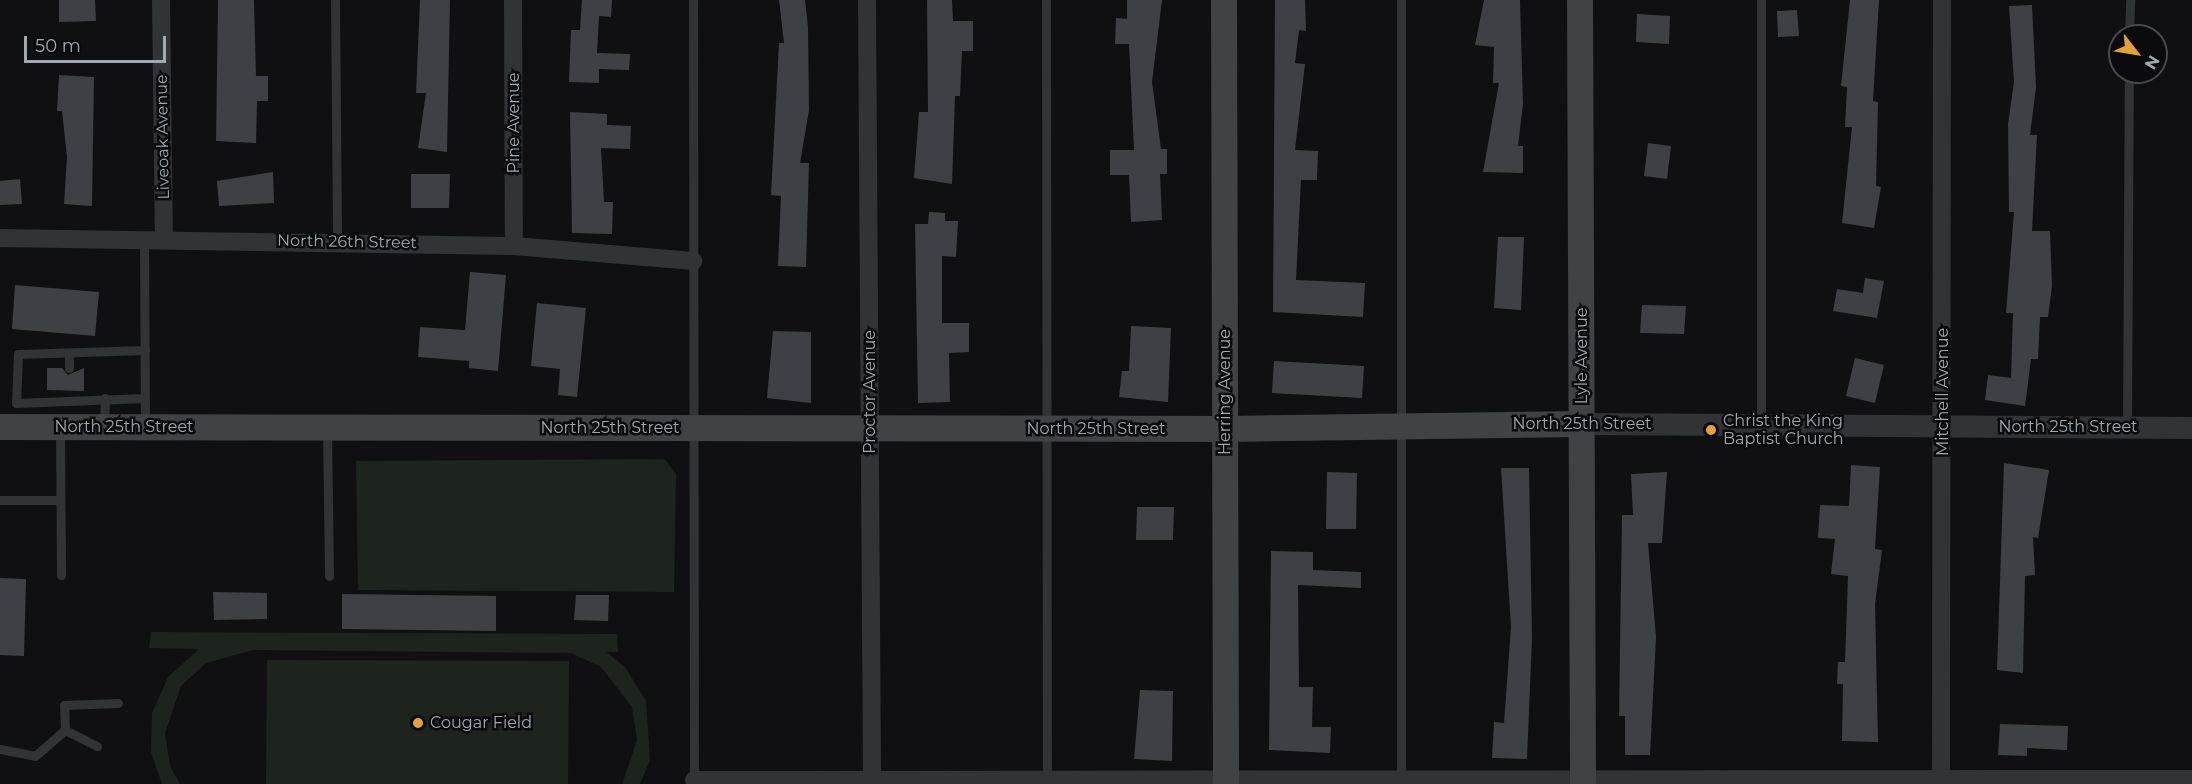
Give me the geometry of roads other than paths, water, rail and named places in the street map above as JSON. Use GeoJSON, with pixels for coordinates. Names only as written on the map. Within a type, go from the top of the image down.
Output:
{"type":"FeatureCollection","features":[{"type":"Feature","properties":{"kind":"main road","name":"Herring Avenue"},"geometry":{"type":"LineString","coordinates":[[1224,0],[1226,783]]}},
{"type":"Feature","properties":{"kind":"main road","name":"Lyle Avenue"},"geometry":{"type":"LineString","coordinates":[[1580,0],[1583,783]]}},
{"type":"Feature","properties":{"kind":"main road","name":"North 25th Street"},"geometry":{"type":"LineString","coordinates":[[0,427],[34,415],[60,427],[145,428],[1225,429],[1582,423]]}},
{"type":"Feature","properties":{"kind":"street","name":"Liveoak Avenue"},"geometry":{"type":"LineString","coordinates":[[161,0],[164,237]]}},
{"type":"Feature","properties":{"kind":"street","name":"Pine Avenue"},"geometry":{"type":"LineString","coordinates":[[513,0],[514,246]]}},
{"type":"Feature","properties":{"kind":"street","name":"Proctor Avenue"},"geometry":{"type":"LineString","coordinates":[[867,0],[872,782]]}},
{"type":"Feature","properties":{"kind":"street","name":"Mitchell Avenue"},"geometry":{"type":"LineString","coordinates":[[1941,783],[1942,0]]}},
{"type":"Feature","properties":{"kind":"street","name":"North 26th Street"},"geometry":{"type":"LineString","coordinates":[[0,238],[164,237],[514,246],[693,261]]}},
{"type":"Feature","properties":{"kind":"street","name":"North 25th Street"},"geometry":{"type":"LineString","coordinates":[[1582,423],[2192,428]]}},
{"type":"Feature","properties":{"kind":"street"},"geometry":{"type":"LineString","coordinates":[[694,782],[1941,783],[2192,779]]}},
{"type":"Feature","properties":{"kind":"lane"},"geometry":{"type":"LineString","coordinates":[[335,0],[338,242]]}},
{"type":"Feature","properties":{"kind":"lane"},"geometry":{"type":"LineString","coordinates":[[693,0],[694,782]]}},
{"type":"Feature","properties":{"kind":"lane"},"geometry":{"type":"LineString","coordinates":[[1046,0],[1047,782]]}},
{"type":"Feature","properties":{"kind":"lane"},"geometry":{"type":"LineString","coordinates":[[1401,0],[1401,783]]}},
{"type":"Feature","properties":{"kind":"lane"},"geometry":{"type":"LineString","coordinates":[[1761,0],[1761,425]]}},
{"type":"Feature","properties":{"kind":"lane"},"geometry":{"type":"LineString","coordinates":[[2129,24],[2130,0]]}},
{"type":"Feature","properties":{"kind":"lane"},"geometry":{"type":"LineString","coordinates":[[2127,427],[2129,84]]}},
{"type":"Feature","properties":{"kind":"lane"},"geometry":{"type":"LineString","coordinates":[[144,237],[145,428]]}},
{"type":"Feature","properties":{"kind":"lane"},"geometry":{"type":"LineString","coordinates":[[145,350],[18,354],[16,403],[34,415],[68,396],[145,398]]}},
{"type":"Feature","properties":{"kind":"lane"},"geometry":{"type":"LineString","coordinates":[[69,353],[69,368]]}},
{"type":"Feature","properties":{"kind":"lane"},"geometry":{"type":"LineString","coordinates":[[104,427],[105,398]]}},
{"type":"Feature","properties":{"kind":"lane"},"geometry":{"type":"LineString","coordinates":[[60,427],[61,574]]}},
{"type":"Feature","properties":{"kind":"lane"},"geometry":{"type":"LineString","coordinates":[[327,428],[329,576]]}},
{"type":"Feature","properties":{"kind":"lane"},"geometry":{"type":"LineString","coordinates":[[0,500],[59,500]]}},
{"type":"Feature","properties":{"kind":"lane"},"geometry":{"type":"LineString","coordinates":[[65,730],[64,705],[118,703]]}},
{"type":"Feature","properties":{"kind":"lane"},"geometry":{"type":"LineString","coordinates":[[65,730],[97,746]]}},
{"type":"Feature","properties":{"kind":"lane"},"geometry":{"type":"LineString","coordinates":[[0,749],[35,756],[65,730]]}},
{"type":"Feature","properties":{"kind":"place","name":"Christ the King Baptist Church"},"geometry":{"type":"Point","coordinates":[1711,430]}},
{"type":"Feature","properties":{"kind":"place","name":"Cougar Field"},"geometry":{"type":"Point","coordinates":[418,723]}}]}
